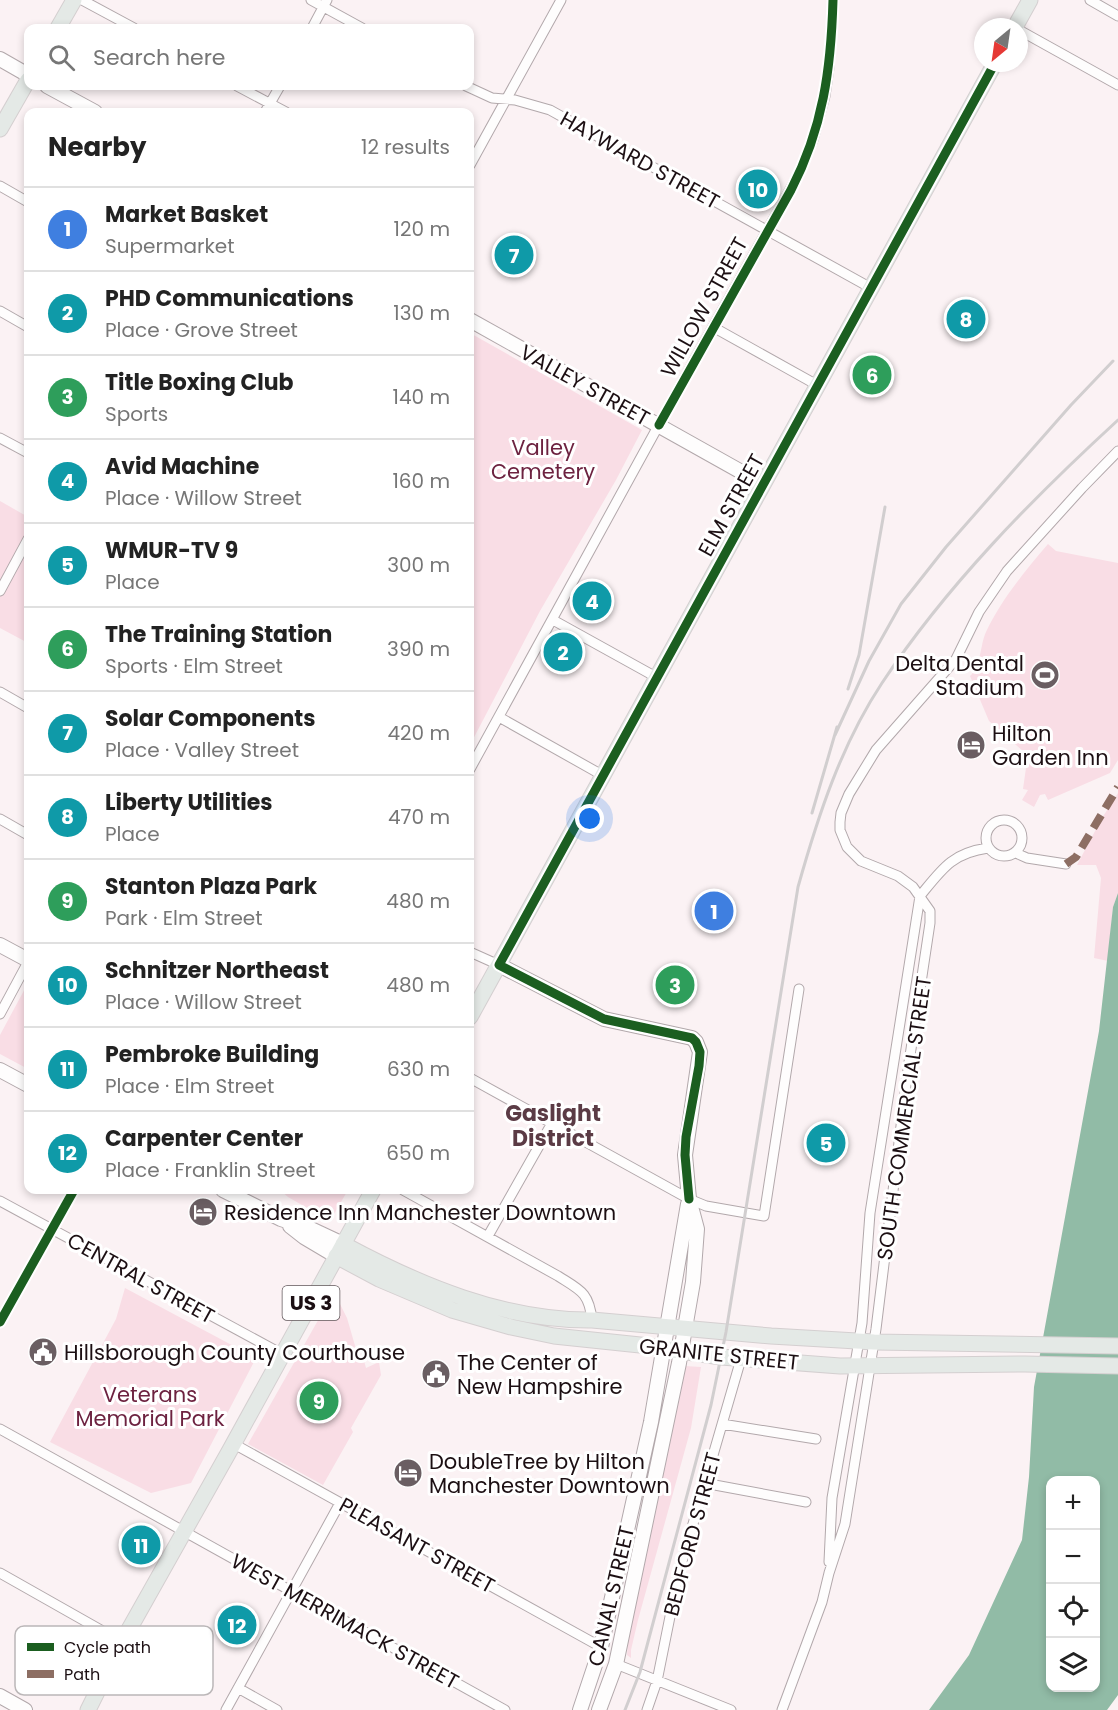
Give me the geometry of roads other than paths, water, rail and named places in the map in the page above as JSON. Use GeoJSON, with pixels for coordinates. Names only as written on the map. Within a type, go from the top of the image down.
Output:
{"type":"FeatureCollection","features":[{"type":"Feature","properties":{"kind":"main road"},"geometry":{"type":"LineString","coordinates":[[60,24],[74,0]]}},
{"type":"Feature","properties":{"kind":"main road"},"geometry":{"type":"LineString","coordinates":[[1022,18],[1030,0]]}},
{"type":"Feature","properties":{"kind":"main road","name":"ELM STREET"},"geometry":{"type":"LineString","coordinates":[[474,1010],[656,677],[794,432],[817,385],[990,72]]}},
{"type":"Feature","properties":{"kind":"main road"},"geometry":{"type":"LineString","coordinates":[[0,129],[24,85]]}},
{"type":"Feature","properties":{"kind":"main road","name":"US 3"},"geometry":{"type":"LineString","coordinates":[[131,1626],[371,1194]]}},
{"type":"Feature","properties":{"kind":"main road","name":"GRANITE STREET"},"geometry":{"type":"LineString","coordinates":[[339,1250],[481,1303],[542,1317],[874,1342],[1118,1347]]}},
{"type":"Feature","properties":{"kind":"main road","name":"GRANITE STREET"},"geometry":{"type":"LineString","coordinates":[[339,1250],[424,1300],[492,1322],[554,1336],[741,1359],[854,1366],[1025,1364],[1118,1366]]}},
{"type":"Feature","properties":{"kind":"main road","name":"US 3"},"geometry":{"type":"LineString","coordinates":[[88,1710],[96,1695]]}},
{"type":"Feature","properties":{"kind":"street"},"geometry":{"type":"LineString","coordinates":[[82,0],[127,24]]}},
{"type":"Feature","properties":{"kind":"street"},"geometry":{"type":"LineString","coordinates":[[311,0],[326,4],[356,24]]}},
{"type":"Feature","properties":{"kind":"street"},"geometry":{"type":"LineString","coordinates":[[474,158],[561,0]]}},
{"type":"Feature","properties":{"kind":"street","name":"WILLOW STREET"},"geometry":{"type":"LineString","coordinates":[[474,762],[797,177],[818,126],[829,68],[833,0]]}},
{"type":"Feature","properties":{"kind":"street"},"geometry":{"type":"LineString","coordinates":[[1090,0],[1118,16]]}},
{"type":"Feature","properties":{"kind":"street"},"geometry":{"type":"LineString","coordinates":[[314,24],[326,4]]}},
{"type":"Feature","properties":{"kind":"street"},"geometry":{"type":"LineString","coordinates":[[1028,34],[1118,86]]}},
{"type":"Feature","properties":{"kind":"street"},"geometry":{"type":"LineString","coordinates":[[0,59],[24,75]]}},
{"type":"Feature","properties":{"kind":"street"},"geometry":{"type":"LineString","coordinates":[[55,90],[88,108]]}},
{"type":"Feature","properties":{"kind":"street"},"geometry":{"type":"LineString","coordinates":[[242,90],[267,108],[278,90]]}},
{"type":"Feature","properties":{"kind":"street","name":"HAYWARD STREET"},"geometry":{"type":"LineString","coordinates":[[474,90],[492,98],[506,99],[550,110],[871,288]]}},
{"type":"Feature","properties":{"kind":"street"},"geometry":{"type":"LineString","coordinates":[[0,186],[24,200]]}},
{"type":"Feature","properties":{"kind":"street"},"geometry":{"type":"LineString","coordinates":[[0,311],[24,325]]}},
{"type":"Feature","properties":{"kind":"street","name":"VALLEY STREET"},"geometry":{"type":"LineString","coordinates":[[474,322],[763,484]]}},
{"type":"Feature","properties":{"kind":"street"},"geometry":{"type":"LineString","coordinates":[[713,327],[817,385]]}},
{"type":"Feature","properties":{"kind":"street"},"geometry":{"type":"LineString","coordinates":[[0,438],[24,451]]}},
{"type":"Feature","properties":{"kind":"street"},"geometry":{"type":"LineString","coordinates":[[988,848],[962,854],[951,860],[921,896],[905,879],[861,861],[847,847],[840,830],[840,822],[849,794],[876,750],[956,659],[979,612],[1006,571],[1118,452]]}},
{"type":"Feature","properties":{"kind":"street"},"geometry":{"type":"LineString","coordinates":[[0,591],[24,546]]}},
{"type":"Feature","properties":{"kind":"street"},"geometry":{"type":"LineString","coordinates":[[553,620],[656,677]]}},
{"type":"Feature","properties":{"kind":"street"},"geometry":{"type":"LineString","coordinates":[[0,692],[24,706]]}},
{"type":"Feature","properties":{"kind":"street"},"geometry":{"type":"LineString","coordinates":[[499,717],[603,775]]}},
{"type":"Feature","properties":{"kind":"street"},"geometry":{"type":"LineString","coordinates":[[0,819],[24,833]]}},
{"type":"Feature","properties":{"kind":"street"},"geometry":{"type":"LineString","coordinates":[[1006,820],[1016,824],[1022,833],[1022,844],[1016,853],[1012,856],[1001,857],[988,848],[987,831],[995,822],[1006,820]]}},
{"type":"Feature","properties":{"kind":"street"},"geometry":{"type":"LineString","coordinates":[[1016,853],[1027,858],[1066,864]]}},
{"type":"Feature","properties":{"kind":"street","name":"SOUTH COMMERCIAL STREET"},"geometry":{"type":"LineString","coordinates":[[829,1574],[829,1527],[832,1498],[864,1301],[870,1212],[921,896]]}},
{"type":"Feature","properties":{"kind":"street","name":"SOUTH COMMERCIAL STREET"},"geometry":{"type":"LineString","coordinates":[[829,1574],[845,1524],[871,1366],[907,1081],[929,936],[930,911],[921,896]]}},
{"type":"Feature","properties":{"kind":"street"},"geometry":{"type":"LineString","coordinates":[[0,945],[24,959]]}},
{"type":"Feature","properties":{"kind":"street"},"geometry":{"type":"LineString","coordinates":[[474,954],[499,965]]}},
{"type":"Feature","properties":{"kind":"street","name":"CANAL STREET"},"geometry":{"type":"LineString","coordinates":[[499,965],[604,1019],[692,1038],[700,1052],[685,1155],[689,1199],[697,1229],[693,1282],[681,1352],[616,1664],[599,1710]]}},
{"type":"Feature","properties":{"kind":"street"},"geometry":{"type":"LineString","coordinates":[[0,1014],[24,969]]}},
{"type":"Feature","properties":{"kind":"street"},"geometry":{"type":"LineString","coordinates":[[474,1080],[689,1199],[706,1206],[764,1216],[799,989]]}},
{"type":"Feature","properties":{"kind":"street"},"geometry":{"type":"LineString","coordinates":[[0,1070],[24,1083]]}},
{"type":"Feature","properties":{"kind":"street"},"geometry":{"type":"LineString","coordinates":[[488,1236],[552,1123]]}},
{"type":"Feature","properties":{"kind":"street"},"geometry":{"type":"LineString","coordinates":[[0,1322],[72,1194]]}},
{"type":"Feature","properties":{"kind":"street"},"geometry":{"type":"LineString","coordinates":[[231,1194],[281,1219],[304,1237],[339,1250]]}},
{"type":"Feature","properties":{"kind":"street"},"geometry":{"type":"LineString","coordinates":[[410,1194],[583,1292],[590,1305],[592,1320]]}},
{"type":"Feature","properties":{"kind":"street","name":"CANAL STREET"},"geometry":{"type":"LineString","coordinates":[[580,1710],[601,1647],[651,1422],[689,1199]]}},
{"type":"Feature","properties":{"kind":"street","name":"CENTRAL STREET"},"geometry":{"type":"LineString","coordinates":[[0,1201],[282,1354]]}},
{"type":"Feature","properties":{"kind":"street","name":"BEDFORD STREET"},"geometry":{"type":"LineString","coordinates":[[647,1710],[657,1681],[679,1572],[741,1359]]}},
{"type":"Feature","properties":{"kind":"street"},"geometry":{"type":"LineString","coordinates":[[722,1424],[816,1439]]}},
{"type":"Feature","properties":{"kind":"street","name":"WEST MERRIMACK STREET"},"geometry":{"type":"LineString","coordinates":[[0,1429],[506,1710]]}},
{"type":"Feature","properties":{"kind":"street","name":"PLEASANT STREET"},"geometry":{"type":"LineString","coordinates":[[234,1444],[601,1647]]}},
{"type":"Feature","properties":{"kind":"street"},"geometry":{"type":"LineString","coordinates":[[704,1483],[806,1502]]}},
{"type":"Feature","properties":{"kind":"street"},"geometry":{"type":"LineString","coordinates":[[226,1710],[340,1503]]}},
{"type":"Feature","properties":{"kind":"street"},"geometry":{"type":"LineString","coordinates":[[0,1574],[93,1626]]}},
{"type":"Feature","properties":{"kind":"street"},"geometry":{"type":"LineString","coordinates":[[782,1710],[822,1602],[829,1574]]}},
{"type":"Feature","properties":{"kind":"street"},"geometry":{"type":"LineString","coordinates":[[616,1664],[731,1710]]}},
{"type":"Feature","properties":{"kind":"street"},"geometry":{"type":"LineString","coordinates":[[238,1688],[277,1710]]}},
{"type":"Feature","properties":{"kind":"street"},"geometry":{"type":"LineString","coordinates":[[0,1696],[25,1710]]}},
{"type":"Feature","properties":{"kind":"railway"},"geometry":{"type":"LineString","coordinates":[[835,735],[869,661],[901,604],[946,547],[1071,405],[1113,361]]}},
{"type":"Feature","properties":{"kind":"railway"},"geometry":{"type":"LineString","coordinates":[[625,1710],[640,1672],[711,1405],[726,1332],[798,887],[832,782],[867,707],[907,647],[934,612],[992,544],[1118,420]]}},
{"type":"Feature","properties":{"kind":"railway"},"geometry":{"type":"LineString","coordinates":[[848,689],[859,655],[885,507]]}},
{"type":"Feature","properties":{"kind":"railway"},"geometry":{"type":"LineString","coordinates":[[812,813],[837,727]]}},
{"type":"Feature","properties":{"kind":"place","name":"Schnitzer Northeast"},"geometry":{"type":"Point","coordinates":[758,189]}},
{"type":"Feature","properties":{"kind":"place","name":"Solar Components"},"geometry":{"type":"Point","coordinates":[514,255]}},
{"type":"Feature","properties":{"kind":"place","name":"Liberty Utilities"},"geometry":{"type":"Point","coordinates":[966,319]}},
{"type":"Feature","properties":{"kind":"place","name":"The Training Station"},"geometry":{"type":"Point","coordinates":[872,375]}},
{"type":"Feature","properties":{"kind":"place","name":"Avid Machine"},"geometry":{"type":"Point","coordinates":[592,601]}},
{"type":"Feature","properties":{"kind":"place","name":"PHD Communications"},"geometry":{"type":"Point","coordinates":[563,652]}},
{"type":"Feature","properties":{"kind":"place","name":"Delta Dental Stadium"},"geometry":{"type":"Point","coordinates":[1045,675]}},
{"type":"Feature","properties":{"kind":"place","name":"Hilton Garden Inn"},"geometry":{"type":"Point","coordinates":[971,745]}},
{"type":"Feature","properties":{"kind":"place","name":"Market Basket"},"geometry":{"type":"Point","coordinates":[714,911]}},
{"type":"Feature","properties":{"kind":"place","name":"Title Boxing Club"},"geometry":{"type":"Point","coordinates":[675,985]}},
{"type":"Feature","properties":{"kind":"place","name":"WMUR-TV 9"},"geometry":{"type":"Point","coordinates":[826,1143]}},
{"type":"Feature","properties":{"kind":"place","name":"Residence Inn Manchester Downtown"},"geometry":{"type":"Point","coordinates":[203,1212]}},
{"type":"Feature","properties":{"kind":"place","name":"Hillsborough County Courthouse"},"geometry":{"type":"Point","coordinates":[43,1352]}},
{"type":"Feature","properties":{"kind":"place","name":"The Center of New Hampshire"},"geometry":{"type":"Point","coordinates":[436,1374]}},
{"type":"Feature","properties":{"kind":"place","name":"Stanton Plaza Park"},"geometry":{"type":"Point","coordinates":[319,1401]}},
{"type":"Feature","properties":{"kind":"place","name":"DoubleTree by Hilton Manchester Downtown"},"geometry":{"type":"Point","coordinates":[408,1473]}},
{"type":"Feature","properties":{"kind":"place","name":"Pembroke Building"},"geometry":{"type":"Point","coordinates":[141,1545]}},
{"type":"Feature","properties":{"kind":"place","name":"Carpenter Center"},"geometry":{"type":"Point","coordinates":[237,1625]}},
{"type":"Feature","properties":{"kind":"district","name":"Gaslight District"},"geometry":{"type":"Point","coordinates":[553,1126]}},
{"type":"Feature","properties":{"kind":"park label","name":"Valley Cemetery"},"geometry":{"type":"Point","coordinates":[543,459]}},
{"type":"Feature","properties":{"kind":"park label","name":"Veterans Memorial Park"},"geometry":{"type":"Point","coordinates":[150,1406]}}]}
